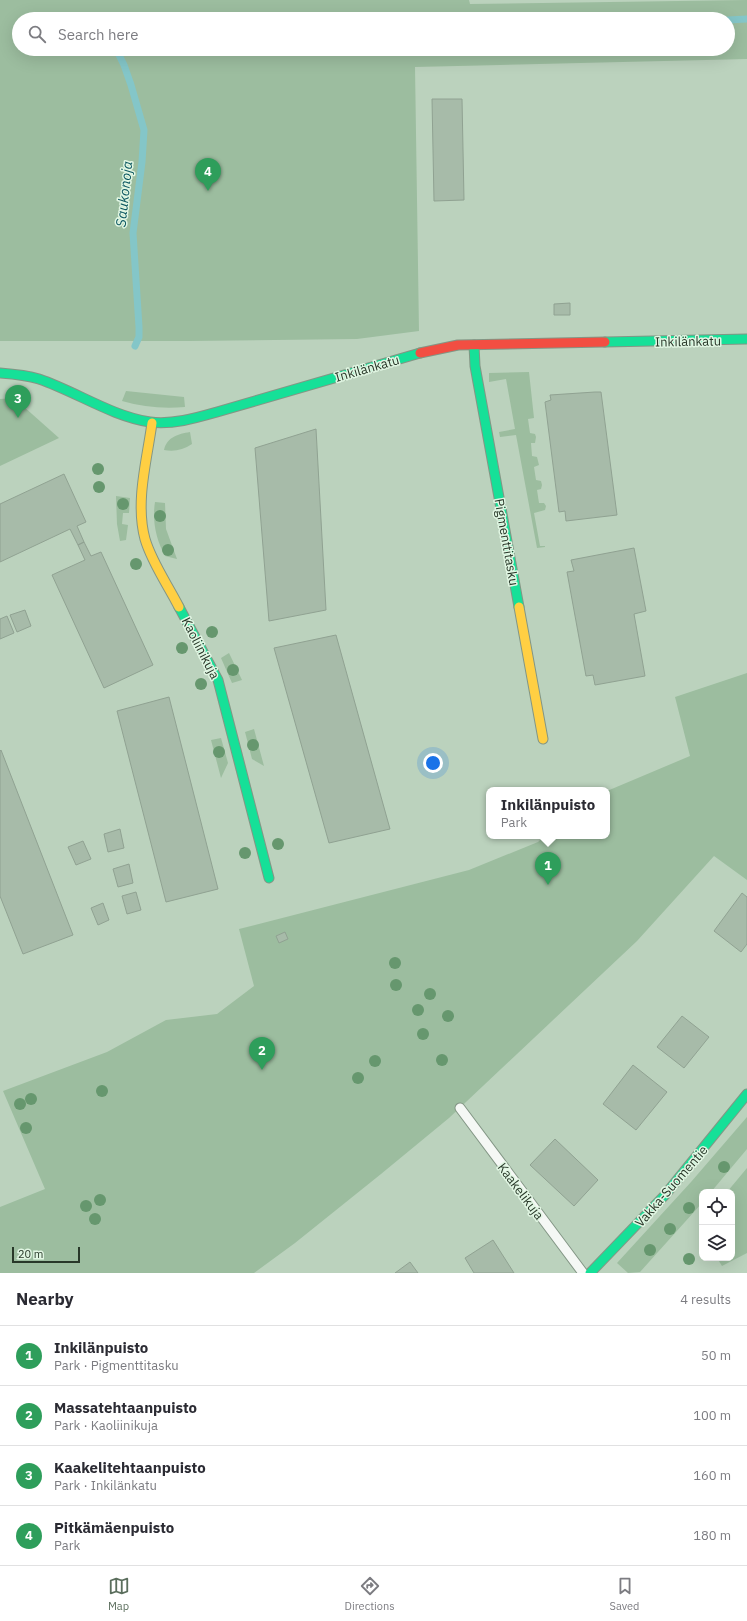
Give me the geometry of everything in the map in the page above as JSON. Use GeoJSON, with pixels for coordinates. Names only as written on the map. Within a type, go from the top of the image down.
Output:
{"type":"FeatureCollection","features":[{"type":"Feature","properties":{"kind":"street","name":"Inkilänkatu"},"geometry":{"type":"LineString","coordinates":[[0,373],[27,376],[48,383],[110,411],[152,423],[184,419],[220,411],[436,348],[458,345],[747,339]]}},
{"type":"Feature","properties":{"kind":"street","name":"Pigmenttitasku"},"geometry":{"type":"LineString","coordinates":[[474,345],[475,366],[544,739]]}},
{"type":"Feature","properties":{"kind":"street","name":"Kaoliinikuja"},"geometry":{"type":"LineString","coordinates":[[152,423],[141,509],[144,539],[218,680],[269,878]]}},
{"type":"Feature","properties":{"kind":"street","name":"Vakka-Suomentie"},"geometry":{"type":"LineString","coordinates":[[590,1273],[665,1195],[747,1094]]}},
{"type":"Feature","properties":{"kind":"lane","name":"Kaakelikuja"},"geometry":{"type":"LineString","coordinates":[[460,1108],[583,1273]]}},
{"type":"Feature","properties":{"kind":"green space"},"geometry":{"type":"Polygon","coordinates":[[[0,0],[469,0],[470,4],[747,0],[747,59],[415,67],[419,331],[357,339],[0,341],[0,0]]]}},
{"type":"Feature","properties":{"kind":"green space"},"geometry":{"type":"Polygon","coordinates":[[[529,372],[534,418],[528,419],[530,433],[535,434],[536,437],[535,443],[531,443],[532,456],[537,457],[539,465],[534,467],[536,480],[541,481],[542,485],[541,489],[537,490],[539,503],[544,503],[546,506],[545,510],[534,513],[540,546],[545,546],[537,548],[516,435],[500,437],[499,432],[515,429],[506,379],[489,382],[489,373],[529,372]]]}},
{"type":"Feature","properties":{"kind":"green space"},"geometry":{"type":"Polygon","coordinates":[[[126,391],[184,397],[185,407],[153,407],[122,401],[126,391]]]}},
{"type":"Feature","properties":{"kind":"green space"},"geometry":{"type":"Polygon","coordinates":[[[14,398],[59,438],[0,466],[0,399],[14,398]]]}},
{"type":"Feature","properties":{"kind":"green space"},"geometry":{"type":"Polygon","coordinates":[[[190,432],[192,444],[178,450],[164,450],[170,439],[177,435],[190,432]]]}},
{"type":"Feature","properties":{"kind":"green space"},"geometry":{"type":"Polygon","coordinates":[[[116,496],[130,498],[129,513],[123,513],[122,524],[128,525],[126,540],[120,541],[117,524],[116,496]]]}},
{"type":"Feature","properties":{"kind":"green space"},"geometry":{"type":"Polygon","coordinates":[[[155,502],[165,503],[166,529],[177,559],[165,556],[159,543],[154,523],[155,502]]]}},
{"type":"Feature","properties":{"kind":"green space"},"geometry":{"type":"Polygon","coordinates":[[[229,653],[242,680],[232,683],[221,658],[229,653]]]}},
{"type":"Feature","properties":{"kind":"green space"},"geometry":{"type":"Polygon","coordinates":[[[747,673],[747,880],[714,856],[637,941],[449,1118],[295,1243],[254,1273],[0,1273],[0,1207],[45,1189],[3,1091],[107,1052],[166,1020],[217,1014],[254,986],[239,929],[469,870],[538,842],[541,839],[610,839],[610,790],[690,756],[675,697],[747,673]]]}},
{"type":"Feature","properties":{"kind":"green space"},"geometry":{"type":"Polygon","coordinates":[[[254,729],[264,766],[252,759],[245,732],[254,729]]]}},
{"type":"Feature","properties":{"kind":"green space"},"geometry":{"type":"Polygon","coordinates":[[[221,738],[228,763],[221,778],[211,740],[221,738]]]}},
{"type":"Feature","properties":{"kind":"green space"},"geometry":{"type":"Polygon","coordinates":[[[747,1117],[747,1149],[714,1189],[699,1189],[699,1206],[640,1272],[628,1273],[617,1263],[691,1182],[747,1117]]]}},
{"type":"Feature","properties":{"kind":"green space"},"geometry":{"type":"Polygon","coordinates":[[[747,1168],[747,1253],[735,1259],[735,1189],[730,1189],[747,1168]]]}},
{"type":"Feature","properties":{"kind":"green space"},"geometry":{"type":"Polygon","coordinates":[[[719,1261],[732,1261],[722,1266],[719,1261]]]}},
{"type":"Feature","properties":{"kind":"building"},"geometry":{"type":"Polygon","coordinates":[[[432,99],[462,99],[464,200],[434,201],[432,99]]]}},
{"type":"Feature","properties":{"kind":"building"},"geometry":{"type":"Polygon","coordinates":[[[570,303],[570,315],[554,315],[554,304],[570,303]]]}},
{"type":"Feature","properties":{"kind":"building"},"geometry":{"type":"Polygon","coordinates":[[[601,392],[617,515],[566,521],[565,511],[559,512],[545,402],[551,400],[550,395],[601,392]]]}},
{"type":"Feature","properties":{"kind":"building"},"geometry":{"type":"Polygon","coordinates":[[[316,429],[326,610],[269,621],[255,448],[316,429]]]}},
{"type":"Feature","properties":{"kind":"building"},"geometry":{"type":"Polygon","coordinates":[[[64,474],[86,522],[77,526],[84,542],[78,545],[70,529],[0,562],[0,504],[64,474]]]}},
{"type":"Feature","properties":{"kind":"building"},"geometry":{"type":"Polygon","coordinates":[[[84,542],[91,556],[101,552],[153,665],[104,688],[52,575],[85,560],[78,545],[84,542]]]}},
{"type":"Feature","properties":{"kind":"building"},"geometry":{"type":"Polygon","coordinates":[[[634,548],[646,611],[634,614],[645,676],[595,685],[593,675],[586,676],[567,572],[574,571],[571,560],[634,548]]]}},
{"type":"Feature","properties":{"kind":"building"},"geometry":{"type":"Polygon","coordinates":[[[25,610],[31,626],[17,632],[10,615],[25,610]]]}},
{"type":"Feature","properties":{"kind":"building"},"geometry":{"type":"Polygon","coordinates":[[[7,616],[14,633],[0,639],[0,619],[7,616]]]}},
{"type":"Feature","properties":{"kind":"building"},"geometry":{"type":"Polygon","coordinates":[[[336,635],[390,829],[329,843],[274,648],[336,635]]]}},
{"type":"Feature","properties":{"kind":"building"},"geometry":{"type":"Polygon","coordinates":[[[169,697],[218,889],[166,902],[117,711],[169,697]]]}},
{"type":"Feature","properties":{"kind":"building"},"geometry":{"type":"Polygon","coordinates":[[[1,750],[73,935],[23,954],[0,896],[1,750]]]}},
{"type":"Feature","properties":{"kind":"building"},"geometry":{"type":"Polygon","coordinates":[[[120,829],[124,848],[108,852],[104,834],[120,829]]]}},
{"type":"Feature","properties":{"kind":"building"},"geometry":{"type":"Polygon","coordinates":[[[83,841],[91,859],[76,865],[68,847],[83,841]]]}},
{"type":"Feature","properties":{"kind":"building"},"geometry":{"type":"Polygon","coordinates":[[[129,864],[133,883],[118,887],[113,869],[129,864]]]}},
{"type":"Feature","properties":{"kind":"building"},"geometry":{"type":"Polygon","coordinates":[[[136,892],[141,910],[127,914],[122,896],[136,892]]]}},
{"type":"Feature","properties":{"kind":"building"},"geometry":{"type":"Polygon","coordinates":[[[742,893],[747,897],[747,944],[741,952],[714,931],[742,893]]]}},
{"type":"Feature","properties":{"kind":"building"},"geometry":{"type":"Polygon","coordinates":[[[103,903],[109,920],[98,925],[91,908],[103,903]]]}},
{"type":"Feature","properties":{"kind":"building"},"geometry":{"type":"Polygon","coordinates":[[[285,932],[288,939],[279,943],[276,936],[285,932]]]}},
{"type":"Feature","properties":{"kind":"building"},"geometry":{"type":"Polygon","coordinates":[[[682,1016],[709,1037],[684,1068],[657,1047],[682,1016]]]}},
{"type":"Feature","properties":{"kind":"building"},"geometry":{"type":"Polygon","coordinates":[[[633,1065],[667,1092],[636,1130],[603,1104],[633,1065]]]}},
{"type":"Feature","properties":{"kind":"building"},"geometry":{"type":"Polygon","coordinates":[[[555,1139],[598,1180],[574,1206],[530,1165],[555,1139]]]}},
{"type":"Feature","properties":{"kind":"building"},"geometry":{"type":"Polygon","coordinates":[[[493,1240],[514,1273],[474,1273],[465,1258],[493,1240]]]}},
{"type":"Feature","properties":{"kind":"building"},"geometry":{"type":"Polygon","coordinates":[[[410,1262],[418,1273],[395,1273],[410,1262]]]}},
{"type":"Feature","properties":{"kind":"waterway","name":"Saukonoja"},"geometry":{"type":"LineString","coordinates":[[735,20],[747,19]]}},
{"type":"Feature","properties":{"kind":"waterway","name":"Saukonoja"},"geometry":{"type":"LineString","coordinates":[[120,56],[131,85],[144,130],[142,162],[133,233],[139,327],[139,337],[135,346]]}},
{"type":"Feature","properties":{"kind":"traffic: fast"},"geometry":{"type":"LineString","coordinates":[[605,342],[747,339]]}},
{"type":"Feature","properties":{"kind":"traffic: fast"},"geometry":{"type":"LineString","coordinates":[[474,345],[475,366],[519,607]]}},
{"type":"Feature","properties":{"kind":"traffic: fast"},"geometry":{"type":"LineString","coordinates":[[0,373],[39,379],[122,415],[150,422],[167,423],[209,414],[420,353]]}},
{"type":"Feature","properties":{"kind":"traffic: fast"},"geometry":{"type":"LineString","coordinates":[[179,607],[218,680],[269,878]]}},
{"type":"Feature","properties":{"kind":"traffic: fast"},"geometry":{"type":"LineString","coordinates":[[590,1273],[665,1195],[747,1094]]}},
{"type":"Feature","properties":{"kind":"traffic: slow"},"geometry":{"type":"LineString","coordinates":[[152,423],[143,481],[141,510],[142,525],[145,539],[152,557],[179,607]]}},
{"type":"Feature","properties":{"kind":"traffic: slow"},"geometry":{"type":"LineString","coordinates":[[519,607],[543,739]]}},
{"type":"Feature","properties":{"kind":"traffic: jam"},"geometry":{"type":"LineString","coordinates":[[420,353],[458,345],[605,342]]}},
{"type":"Feature","properties":{"kind":"place","name":"Pitkämäenpuisto"},"geometry":{"type":"Point","coordinates":[208,191]}},
{"type":"Feature","properties":{"kind":"place","name":"Kaakelitehtaanpuisto"},"geometry":{"type":"Point","coordinates":[18,418]}},
{"type":"Feature","properties":{"kind":"place","name":"Inkilänpuisto"},"geometry":{"type":"Point","coordinates":[548,885]}},
{"type":"Feature","properties":{"kind":"place","name":"Massatehtaanpuisto"},"geometry":{"type":"Point","coordinates":[262,1070]}}]}
